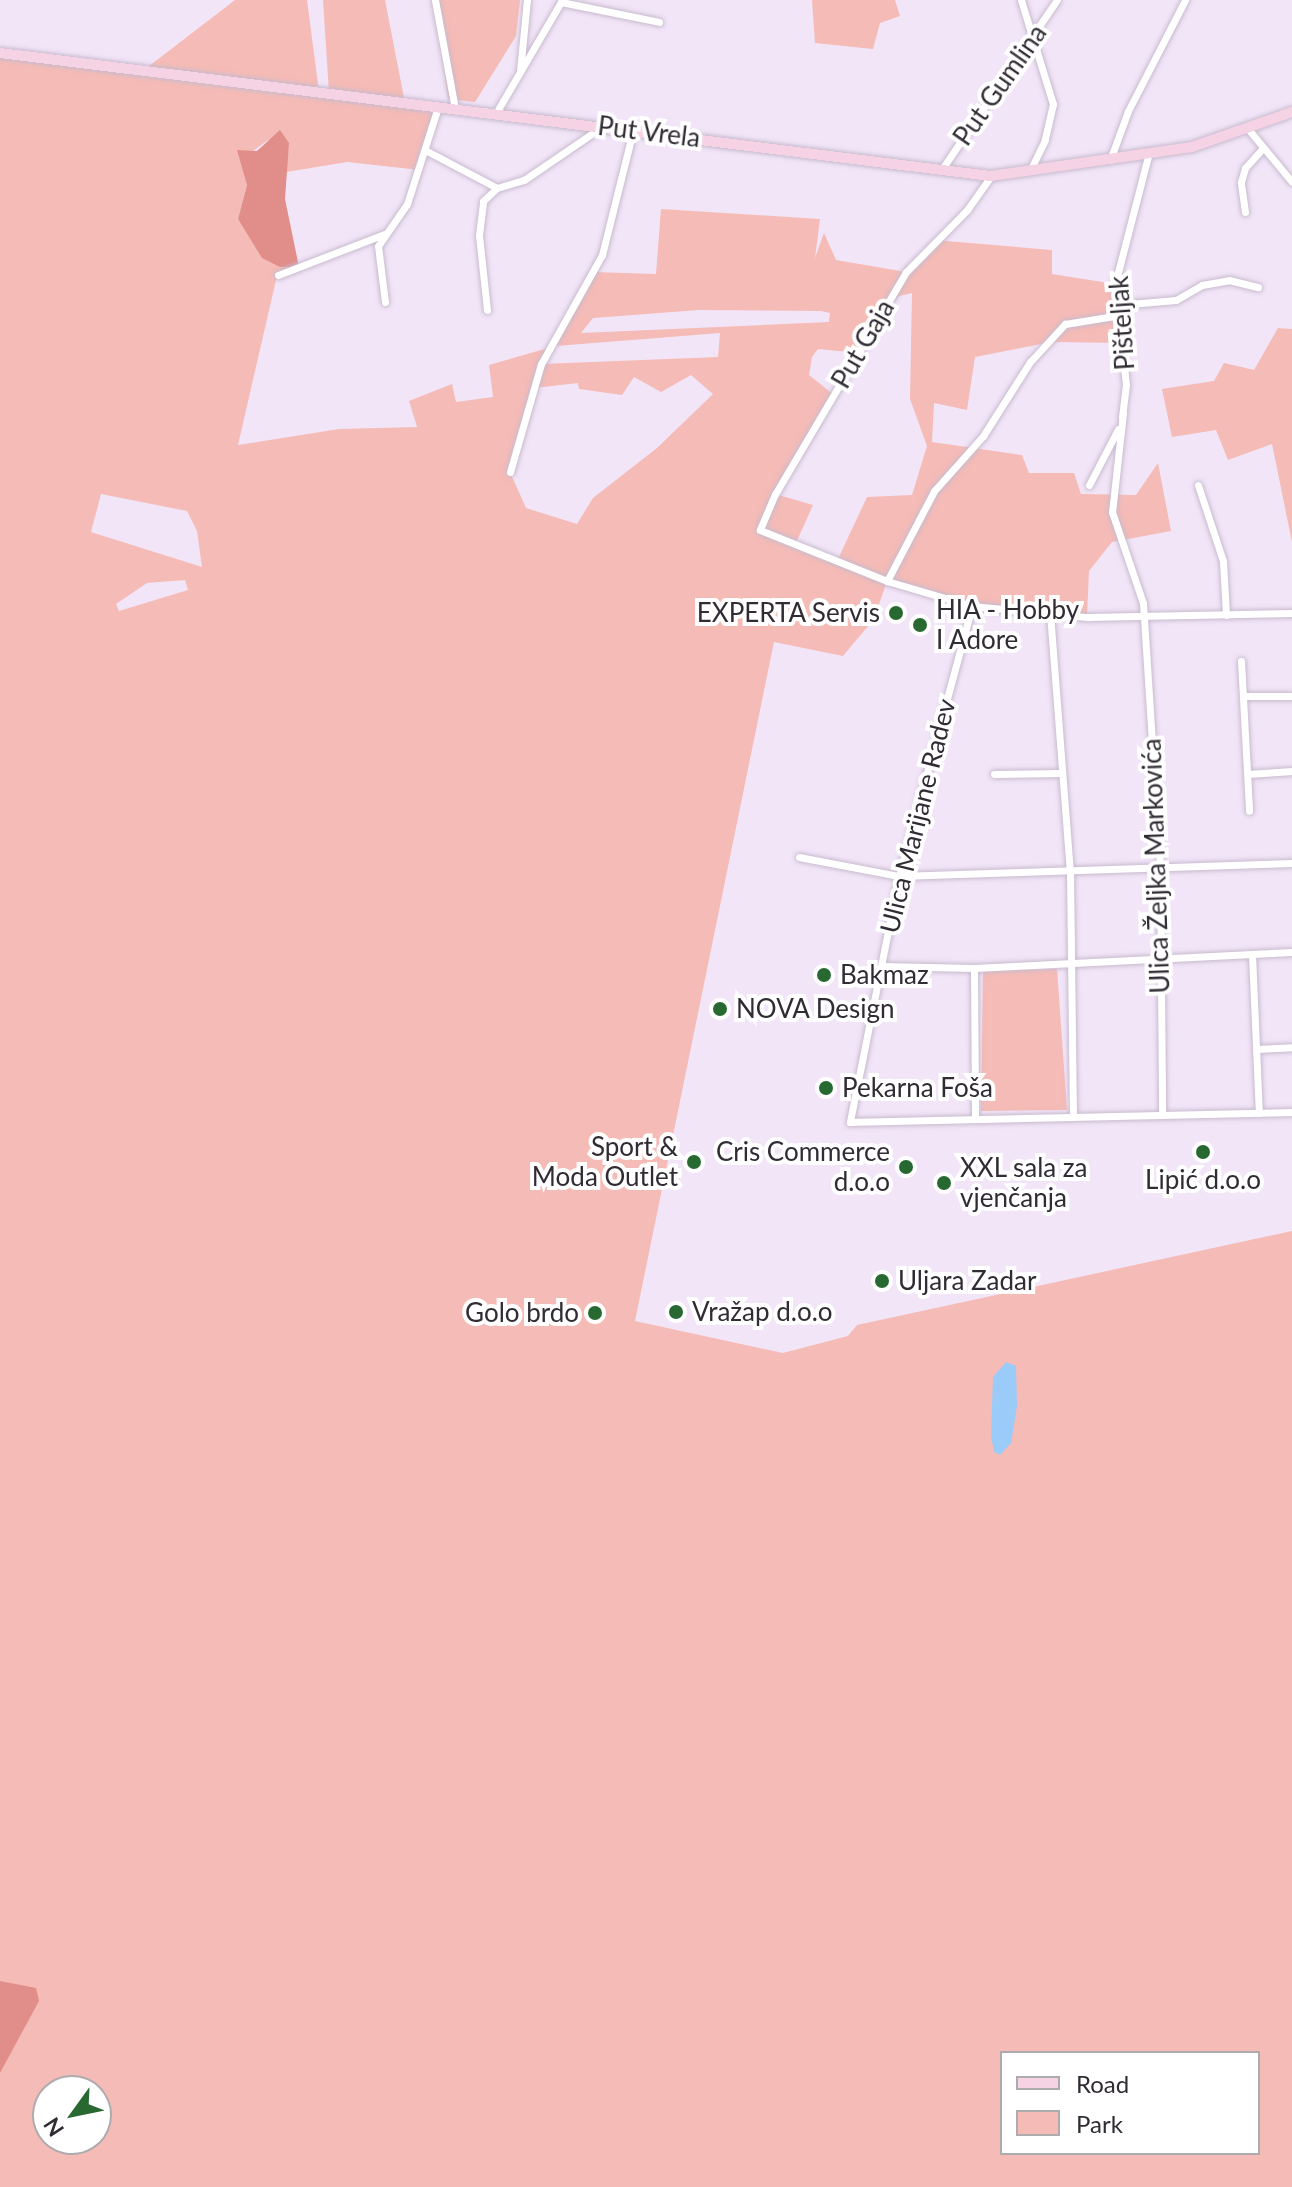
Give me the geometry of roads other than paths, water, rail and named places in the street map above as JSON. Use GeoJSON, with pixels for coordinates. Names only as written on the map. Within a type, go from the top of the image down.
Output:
{"type":"FeatureCollection","features":[{"type":"Feature","properties":{"kind":"main road","name":"Put Vrela"},"geometry":{"type":"LineString","coordinates":[[0,53],[991,176],[1148,156],[1249,130],[1292,112]]}},
{"type":"Feature","properties":{"kind":"street"},"geometry":{"type":"LineString","coordinates":[[435,0],[455,109]]}},
{"type":"Feature","properties":{"kind":"street"},"geometry":{"type":"LineString","coordinates":[[520,73],[527,0]]}},
{"type":"Feature","properties":{"kind":"street"},"geometry":{"type":"LineString","coordinates":[[1021,0],[1053,104],[1045,140],[1030,171]]}},
{"type":"Feature","properties":{"kind":"street","name":"Put Gumlina"},"geometry":{"type":"LineString","coordinates":[[942,169],[1035,39],[1057,0]]}},
{"type":"Feature","properties":{"kind":"street"},"geometry":{"type":"LineString","coordinates":[[1109,162],[1128,111],[1185,0]]}},
{"type":"Feature","properties":{"kind":"street"},"geometry":{"type":"LineString","coordinates":[[496,113],[561,1],[659,22]]}},
{"type":"Feature","properties":{"kind":"street"},"geometry":{"type":"LineString","coordinates":[[385,302],[378,246],[407,204],[438,107]]}},
{"type":"Feature","properties":{"kind":"street"},"geometry":{"type":"LineString","coordinates":[[487,310],[479,235],[483,201],[497,188],[524,180],[602,126]]}},
{"type":"Feature","properties":{"kind":"street"},"geometry":{"type":"LineString","coordinates":[[510,472],[541,364],[602,255],[633,130]]}},
{"type":"Feature","properties":{"kind":"street"},"geometry":{"type":"LineString","coordinates":[[1249,130],[1261,150],[1292,182]]}},
{"type":"Feature","properties":{"kind":"street"},"geometry":{"type":"LineString","coordinates":[[425,150],[497,188]]}},
{"type":"Feature","properties":{"kind":"street"},"geometry":{"type":"LineString","coordinates":[[1245,212],[1241,182],[1261,150]]}},
{"type":"Feature","properties":{"kind":"street","name":"Pišteljak"},"geometry":{"type":"LineString","coordinates":[[1089,485],[1111,449],[1123,413],[1126,385],[1118,305],[1118,266],[1148,156]]}},
{"type":"Feature","properties":{"kind":"street","name":"Put Gaja"},"geometry":{"type":"LineString","coordinates":[[887,581],[760,530],[775,494],[906,272],[967,210],[991,176]]}},
{"type":"Feature","properties":{"kind":"street"},"geometry":{"type":"LineString","coordinates":[[278,275],[384,234]]}},
{"type":"Feature","properties":{"kind":"street"},"geometry":{"type":"LineString","coordinates":[[1118,305],[1176,300],[1202,285],[1229,280],[1258,287]]}},
{"type":"Feature","properties":{"kind":"street"},"geometry":{"type":"LineString","coordinates":[[1120,315],[1065,324],[1030,362],[990,427],[934,491],[887,581],[972,606],[1050,613],[1144,617],[1292,613]]}},
{"type":"Feature","properties":{"kind":"street","name":"Ulica Željka Markovića"},"geometry":{"type":"LineString","coordinates":[[1123,413],[1112,512],[1144,617],[1160,868],[1162,1115]]}},
{"type":"Feature","properties":{"kind":"street"},"geometry":{"type":"LineString","coordinates":[[1198,485],[1223,561],[1226,615]]}},
{"type":"Feature","properties":{"kind":"street","name":"Ulica Marijane Radev"},"geometry":{"type":"LineString","coordinates":[[972,606],[899,876],[850,1122],[975,1118]]}},
{"type":"Feature","properties":{"kind":"street"},"geometry":{"type":"LineString","coordinates":[[1050,613],[1070,872],[1073,1115]]}},
{"type":"Feature","properties":{"kind":"street"},"geometry":{"type":"LineString","coordinates":[[1241,661],[1249,811]]}},
{"type":"Feature","properties":{"kind":"street"},"geometry":{"type":"LineString","coordinates":[[1243,696],[1292,696]]}},
{"type":"Feature","properties":{"kind":"street"},"geometry":{"type":"LineString","coordinates":[[1248,774],[1292,771]]}},
{"type":"Feature","properties":{"kind":"street"},"geometry":{"type":"LineString","coordinates":[[994,774],[1062,773]]}},
{"type":"Feature","properties":{"kind":"street"},"geometry":{"type":"LineString","coordinates":[[799,857],[899,876],[1292,863]]}},
{"type":"Feature","properties":{"kind":"street"},"geometry":{"type":"LineString","coordinates":[[882,966],[974,968],[1292,952]]}},
{"type":"Feature","properties":{"kind":"street"},"geometry":{"type":"LineString","coordinates":[[1252,955],[1259,1113]]}},
{"type":"Feature","properties":{"kind":"street"},"geometry":{"type":"LineString","coordinates":[[974,968],[975,1118],[1292,1112]]}},
{"type":"Feature","properties":{"kind":"street"},"geometry":{"type":"LineString","coordinates":[[1257,1049],[1292,1047]]}},
{"type":"Feature","properties":{"kind":"water"},"geometry":{"type":"Polygon","coordinates":[[[1006,1362],[1016,1366],[1017,1406],[1011,1443],[1000,1455],[994,1452],[991,1436],[993,1377],[1006,1362]]]}},
{"type":"Feature","properties":{"kind":"place","name":"EXPERTA Servis"},"geometry":{"type":"Point","coordinates":[896,613]}},
{"type":"Feature","properties":{"kind":"place","name":"HIA - Hobby I Adore"},"geometry":{"type":"Point","coordinates":[920,625]}},
{"type":"Feature","properties":{"kind":"place","name":"Bakmaz"},"geometry":{"type":"Point","coordinates":[824,975]}},
{"type":"Feature","properties":{"kind":"place","name":"NOVA Design"},"geometry":{"type":"Point","coordinates":[720,1009]}},
{"type":"Feature","properties":{"kind":"place","name":"Pekarna Foša"},"geometry":{"type":"Point","coordinates":[826,1088]}},
{"type":"Feature","properties":{"kind":"place","name":"Lipić d.o.o"},"geometry":{"type":"Point","coordinates":[1203,1152]}},
{"type":"Feature","properties":{"kind":"place","name":"Sport & Moda Outlet"},"geometry":{"type":"Point","coordinates":[694,1162]}},
{"type":"Feature","properties":{"kind":"place","name":"Cris Commerce d.o.o"},"geometry":{"type":"Point","coordinates":[906,1167]}},
{"type":"Feature","properties":{"kind":"place","name":"XXL sala za vjenčanja"},"geometry":{"type":"Point","coordinates":[944,1183]}},
{"type":"Feature","properties":{"kind":"place","name":"Uljara Zadar"},"geometry":{"type":"Point","coordinates":[882,1281]}},
{"type":"Feature","properties":{"kind":"place","name":"Vražap d.o.o"},"geometry":{"type":"Point","coordinates":[676,1312]}},
{"type":"Feature","properties":{"kind":"place","name":"Golo brdo"},"geometry":{"type":"Point","coordinates":[595,1313]}}]}
